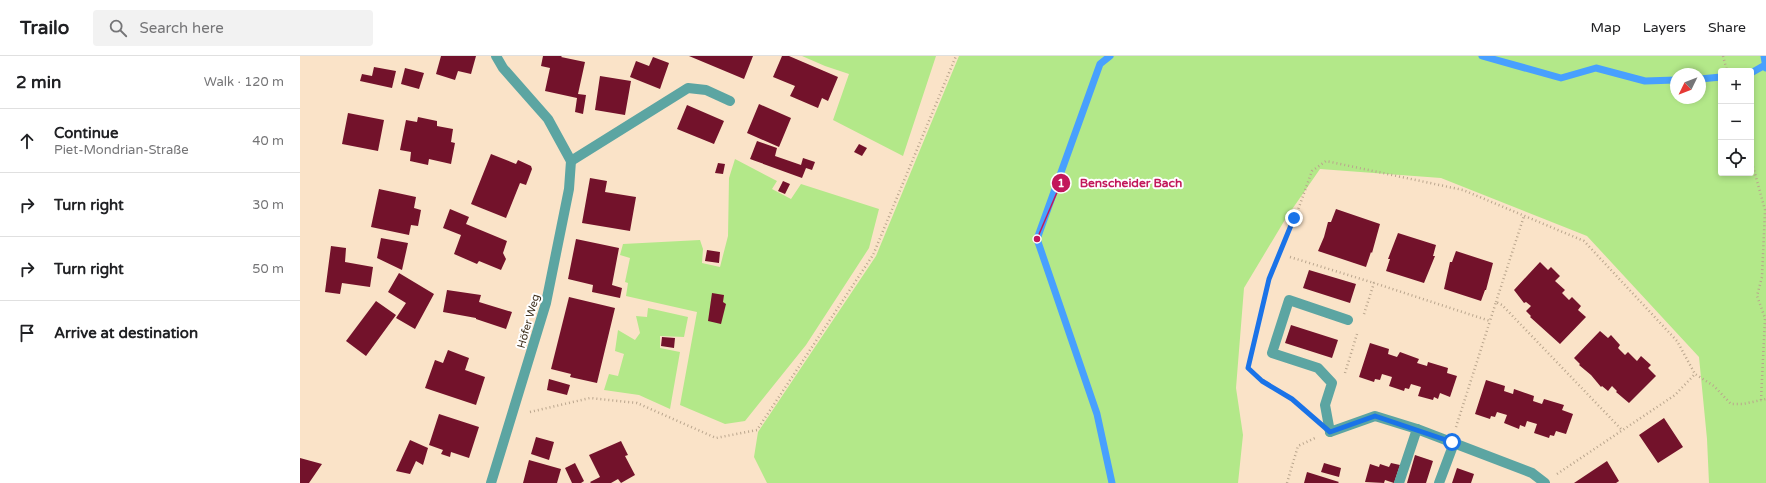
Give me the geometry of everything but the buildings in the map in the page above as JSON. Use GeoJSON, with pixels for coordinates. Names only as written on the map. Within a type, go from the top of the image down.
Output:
{"type":"FeatureCollection","features":[{"type":"Feature","properties":{"kind":"street"},"geometry":{"type":"LineString","coordinates":[[496,56],[503,68],[548,119],[571,161],[688,88],[706,90],[730,101]]}},
{"type":"Feature","properties":{"kind":"street","name":"Höfer Weg"},"geometry":{"type":"LineString","coordinates":[[491,483],[546,303],[569,189],[571,161]]}},
{"type":"Feature","properties":{"kind":"street"},"geometry":{"type":"LineString","coordinates":[[1348,320],[1289,300],[1272,353],[1318,368],[1332,383],[1325,405],[1330,432],[1375,416],[1417,429],[1532,473],[1545,482]]}},
{"type":"Feature","properties":{"kind":"street"},"geometry":{"type":"LineString","coordinates":[[1400,483],[1417,429]]}},
{"type":"Feature","properties":{"kind":"street"},"geometry":{"type":"LineString","coordinates":[[1439,483],[1453,443]]}},
{"type":"Feature","properties":{"kind":"path"},"geometry":{"type":"LineString","coordinates":[[512,416],[590,398],[637,403],[716,438],[757,430],[873,255],[956,56]]}},
{"type":"Feature","properties":{"kind":"path"},"geometry":{"type":"LineString","coordinates":[[1724,56],[1726,68]]}},
{"type":"Feature","properties":{"kind":"path"},"geometry":{"type":"LineString","coordinates":[[1287,483],[1298,446],[1330,432],[1292,399],[1262,381],[1248,368],[1269,279],[1312,171],[1326,161],[1463,190],[1584,241],[1677,341],[1695,374],[1714,386],[1731,404],[1742,404],[1766,399]]}},
{"type":"Feature","properties":{"kind":"path"},"geometry":{"type":"LineString","coordinates":[[1754,170],[1765,210],[1762,277],[1757,296],[1765,318],[1761,400]]}},
{"type":"Feature","properties":{"kind":"path"},"geometry":{"type":"LineString","coordinates":[[1453,443],[1524,216]]}},
{"type":"Feature","properties":{"kind":"path"},"geometry":{"type":"LineString","coordinates":[[1290,257],[1490,321]]}},
{"type":"Feature","properties":{"kind":"path"},"geometry":{"type":"LineString","coordinates":[[1364,315],[1374,283]]}},
{"type":"Feature","properties":{"kind":"path"},"geometry":{"type":"LineString","coordinates":[[1496,302],[1502,305],[1622,430]]}},
{"type":"Feature","properties":{"kind":"path"},"geometry":{"type":"LineString","coordinates":[[1330,389],[1340,387],[1359,329]]}},
{"type":"Feature","properties":{"kind":"path"},"geometry":{"type":"LineString","coordinates":[[1545,482],[1675,396],[1695,374]]}},
{"type":"Feature","properties":{"kind":"green space"},"geometry":{"type":"Polygon","coordinates":[[[802,56],[936,56],[903,156],[833,120],[849,74],[802,56]]]}},
{"type":"Feature","properties":{"kind":"green space"},"geometry":{"type":"Polygon","coordinates":[[[959,56],[1766,56],[1766,483],[1709,483],[1707,439],[1699,357],[1587,236],[1441,178],[1320,169],[1286,218],[1244,288],[1236,388],[1243,435],[1238,483],[767,483],[754,457],[758,432],[876,256],[959,56]]]}},
{"type":"Feature","properties":{"kind":"green space"},"geometry":{"type":"Polygon","coordinates":[[[735,159],[777,181],[772,189],[791,199],[801,184],[879,209],[869,248],[806,345],[745,421],[725,424],[680,405],[697,312],[626,296],[628,283],[625,282],[630,258],[620,255],[623,244],[700,240],[703,249],[702,263],[720,267],[728,236],[729,178],[735,159]]]}},
{"type":"Feature","properties":{"kind":"green space"},"geometry":{"type":"Polygon","coordinates":[[[648,308],[688,317],[684,337],[660,336],[660,348],[680,352],[670,409],[639,395],[604,390],[609,374],[618,376],[624,354],[615,351],[618,330],[635,340],[640,333],[636,316],[647,317],[648,308]]]}},
{"type":"Feature","properties":{"kind":"waterway"},"geometry":{"type":"LineString","coordinates":[[1110,56],[1100,64],[1037,239],[1097,414],[1112,483]]}},
{"type":"Feature","properties":{"kind":"waterway"},"geometry":{"type":"LineString","coordinates":[[1482,56],[1561,78],[1596,68],[1645,81],[1670,80]]}},
{"type":"Feature","properties":{"kind":"waterway"},"geometry":{"type":"LineString","coordinates":[[1764,56],[1766,68]]}},
{"type":"Feature","properties":{"kind":"waterway"},"geometry":{"type":"LineString","coordinates":[[1754,71],[1765,65]]}},
{"type":"Feature","properties":{"kind":"waterway"},"geometry":{"type":"LineString","coordinates":[[1706,78],[1718,77]]}},
{"type":"Feature","properties":{"kind":"place","name":"Benscheider Bach"},"geometry":{"type":"Point","coordinates":[1037,239]}},
{"type":"Feature","properties":{"kind":"route"},"geometry":{"type":"LineString","coordinates":[[1294,218],[1269,279],[1248,368],[1262,381],[1292,399],[1330,432],[1375,416],[1452,442]]}}]}
